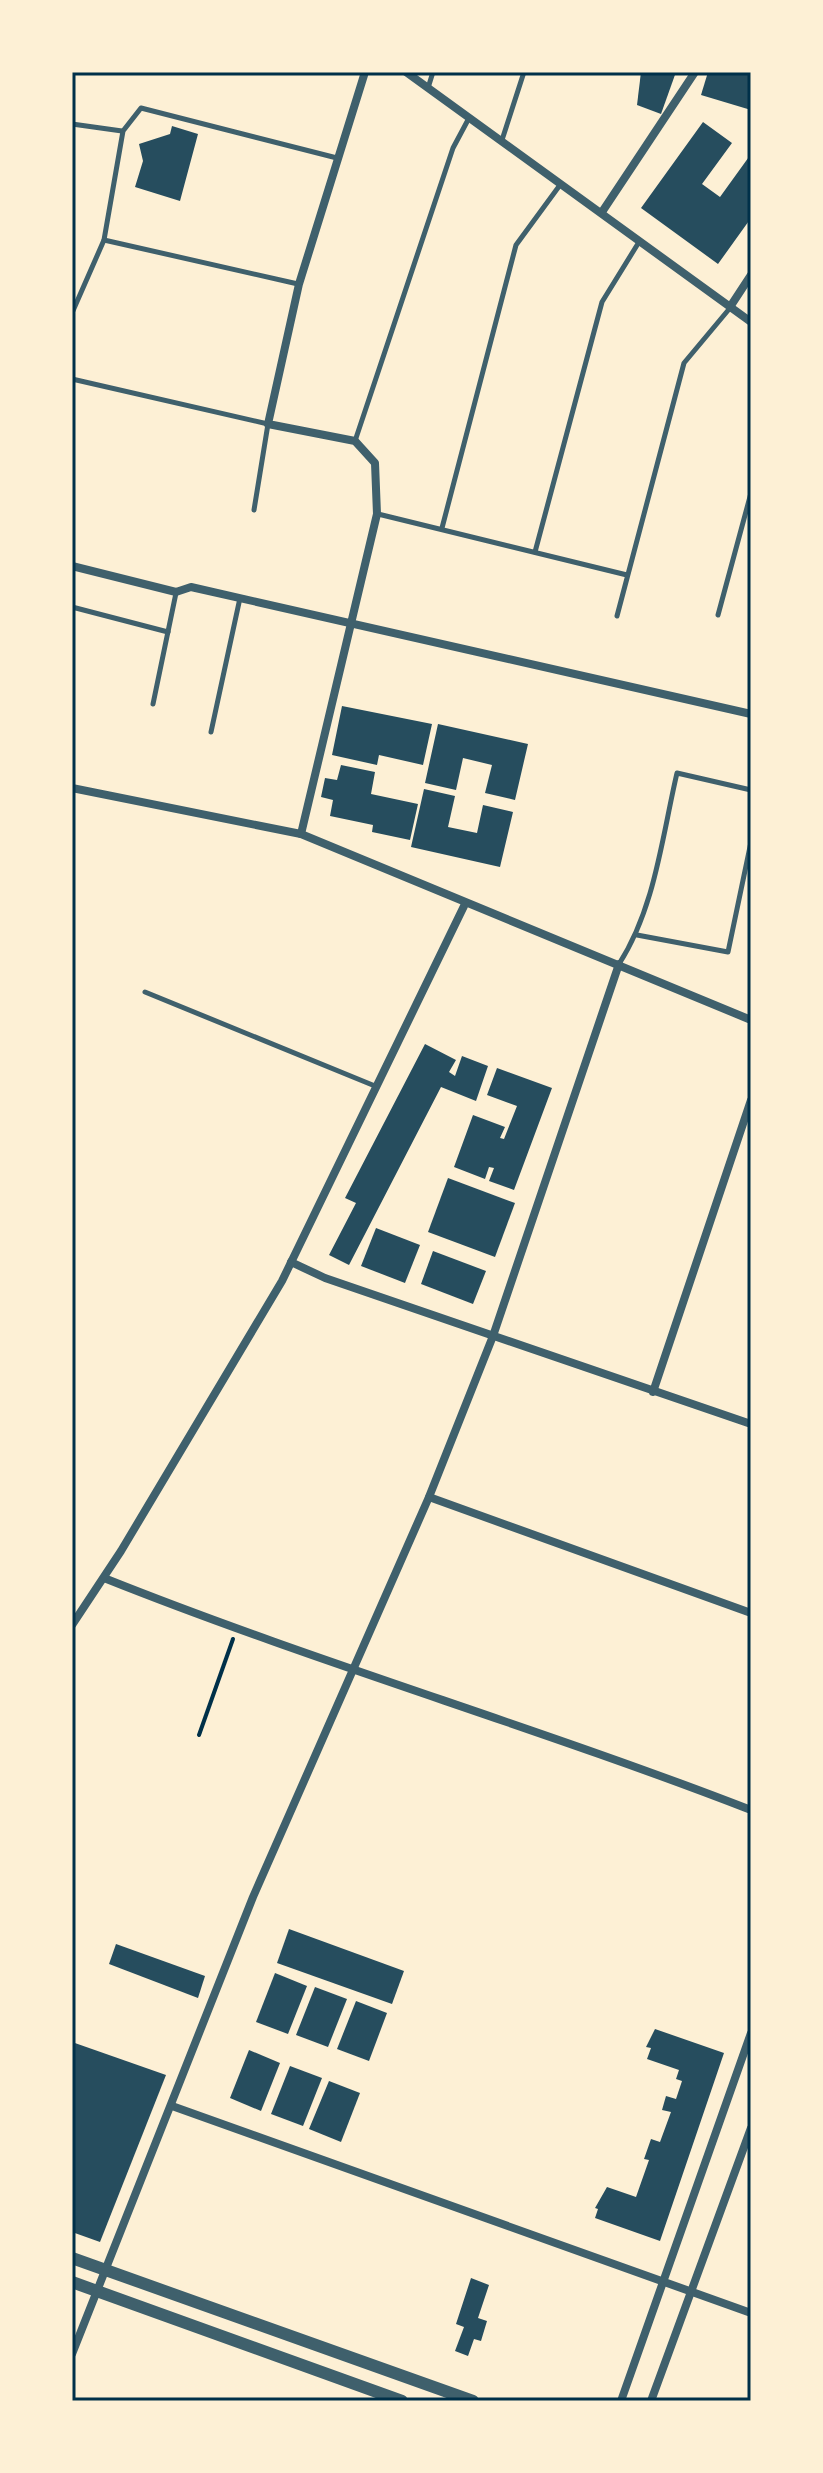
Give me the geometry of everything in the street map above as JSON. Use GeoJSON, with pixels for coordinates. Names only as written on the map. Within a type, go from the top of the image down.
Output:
{"type":"FeatureCollection","features":[{"type":"Feature","properties":{"kind":"street"},"geometry":{"type":"LineString","coordinates":[[301,834],[348,625],[377,514],[375,463],[355,441],[268,424],[299,284],[365,72]]}},
{"type":"Feature","properties":{"kind":"street"},"geometry":{"type":"LineString","coordinates":[[406,72],[751,322]]}},
{"type":"Feature","properties":{"kind":"street"},"geometry":{"type":"LineString","coordinates":[[602,212],[695,72]]}},
{"type":"Feature","properties":{"kind":"street"},"geometry":{"type":"LineString","coordinates":[[730,307],[751,275]]}},
{"type":"Feature","properties":{"kind":"street"},"geometry":{"type":"LineString","coordinates":[[72,566],[176,592],[191,587],[751,714]]}},
{"type":"Feature","properties":{"kind":"street"},"geometry":{"type":"LineString","coordinates":[[72,788],[301,834],[751,1020]]}},
{"type":"Feature","properties":{"kind":"street"},"geometry":{"type":"LineString","coordinates":[[72,1625],[104,1578],[291,1262],[465,904]]}},
{"type":"Feature","properties":{"kind":"street"},"geometry":{"type":"LineString","coordinates":[[72,2354],[253,1897],[429,1497],[493,1336],[619,964]]}},
{"type":"Feature","properties":{"kind":"street"},"geometry":{"type":"LineString","coordinates":[[653,1392],[751,1100]]}},
{"type":"Feature","properties":{"kind":"street"},"geometry":{"type":"LineString","coordinates":[[291,1262],[325,1278],[751,1424]]}},
{"type":"Feature","properties":{"kind":"street"},"geometry":{"type":"LineString","coordinates":[[429,1497],[751,1613]]}},
{"type":"Feature","properties":{"kind":"street"},"geometry":{"type":"LineString","coordinates":[[104,1578],[237,1630],[592,1751],[751,1810]]}},
{"type":"Feature","properties":{"kind":"street"},"geometry":{"type":"LineString","coordinates":[[621,2401],[751,2033]]}},
{"type":"Feature","properties":{"kind":"street"},"geometry":{"type":"LineString","coordinates":[[172,2106],[751,2313]]}},
{"type":"Feature","properties":{"kind":"street"},"geometry":{"type":"LineString","coordinates":[[651,2401],[751,2128]]}},
{"type":"Feature","properties":{"kind":"street"},"geometry":{"type":"LineString","coordinates":[[72,2258],[473,2401]]}},
{"type":"Feature","properties":{"kind":"street"},"geometry":{"type":"LineString","coordinates":[[72,2282],[402,2401]]}},
{"type":"Feature","properties":{"kind":"lane"},"geometry":{"type":"LineString","coordinates":[[428,88],[433,72]]}},
{"type":"Feature","properties":{"kind":"lane"},"geometry":{"type":"LineString","coordinates":[[502,141],[524,72]]}},
{"type":"Feature","properties":{"kind":"lane"},"geometry":{"type":"LineString","coordinates":[[72,313],[104,240],[123,131],[141,108],[337,158]]}},
{"type":"Feature","properties":{"kind":"lane"},"geometry":{"type":"LineString","coordinates":[[355,441],[453,148],[469,118]]}},
{"type":"Feature","properties":{"kind":"lane"},"geometry":{"type":"LineString","coordinates":[[72,124],[123,131]]}},
{"type":"Feature","properties":{"kind":"lane"},"geometry":{"type":"LineString","coordinates":[[442,528],[516,245],[561,184]]}},
{"type":"Feature","properties":{"kind":"lane"},"geometry":{"type":"LineString","coordinates":[[104,240],[299,284]]}},
{"type":"Feature","properties":{"kind":"lane"},"geometry":{"type":"LineString","coordinates":[[535,552],[602,302],[639,241]]}},
{"type":"Feature","properties":{"kind":"lane"},"geometry":{"type":"LineString","coordinates":[[617,616],[684,363],[730,307]]}},
{"type":"Feature","properties":{"kind":"lane"},"geometry":{"type":"LineString","coordinates":[[72,379],[268,424],[254,510]]}},
{"type":"Feature","properties":{"kind":"lane"},"geometry":{"type":"LineString","coordinates":[[718,615],[751,493]]}},
{"type":"Feature","properties":{"kind":"lane"},"geometry":{"type":"LineString","coordinates":[[377,514],[627,575]]}},
{"type":"Feature","properties":{"kind":"lane"},"geometry":{"type":"LineString","coordinates":[[153,704],[176,592]]}},
{"type":"Feature","properties":{"kind":"lane"},"geometry":{"type":"LineString","coordinates":[[211,732],[240,598]]}},
{"type":"Feature","properties":{"kind":"lane"},"geometry":{"type":"LineString","coordinates":[[72,607],[168,632]]}},
{"type":"Feature","properties":{"kind":"lane"},"geometry":{"type":"LineString","coordinates":[[619,964],[637,935],[677,773],[751,790]]}},
{"type":"Feature","properties":{"kind":"lane"},"geometry":{"type":"LineString","coordinates":[[637,935],[728,952],[751,842]]}},
{"type":"Feature","properties":{"kind":"lane"},"geometry":{"type":"LineString","coordinates":[[145,992],[375,1086]]}},
{"type":"Feature","properties":{"kind":"path"},"geometry":{"type":"LineString","coordinates":[[199,1735],[237,1630]]}},
{"type":"Feature","properties":{"kind":"building"},"geometry":{"type":"Polygon","coordinates":[[[641,72],[676,72],[661,114],[637,105],[641,72]]]}},
{"type":"Feature","properties":{"kind":"building"},"geometry":{"type":"Polygon","coordinates":[[[708,72],[751,72],[751,110],[701,95],[708,72]]]}},
{"type":"Feature","properties":{"kind":"building"},"geometry":{"type":"Polygon","coordinates":[[[703,122],[732,143],[702,184],[720,197],[751,154],[751,218],[718,264],[641,208],[703,122]]]}},
{"type":"Feature","properties":{"kind":"building"},"geometry":{"type":"Polygon","coordinates":[[[172,126],[198,134],[180,201],[135,187],[143,161],[139,144],[170,134],[172,126]]]}},
{"type":"Feature","properties":{"kind":"building"},"geometry":{"type":"Polygon","coordinates":[[[342,706],[432,724],[423,765],[379,755],[377,765],[332,755],[342,706]]]}},
{"type":"Feature","properties":{"kind":"building"},"geometry":{"type":"Polygon","coordinates":[[[438,724],[528,744],[515,800],[485,793],[492,765],[463,758],[456,790],[425,783],[438,724]]]}},
{"type":"Feature","properties":{"kind":"building"},"geometry":{"type":"Polygon","coordinates":[[[341,765],[375,772],[371,794],[418,804],[410,840],[372,832],[373,825],[330,816],[333,800],[321,797],[325,778],[337,780],[341,765]]]}},
{"type":"Feature","properties":{"kind":"building"},"geometry":{"type":"Polygon","coordinates":[[[424,789],[455,796],[448,827],[477,833],[483,805],[513,812],[500,867],[411,847],[424,789]]]}},
{"type":"Feature","properties":{"kind":"building"},"geometry":{"type":"Polygon","coordinates":[[[425,1044],[456,1060],[449,1072],[455,1076],[462,1056],[488,1066],[476,1101],[441,1087],[349,1265],[329,1255],[356,1203],[345,1198],[425,1044]]]}},
{"type":"Feature","properties":{"kind":"building"},"geometry":{"type":"Polygon","coordinates":[[[497,1068],[552,1088],[514,1190],[489,1181],[494,1168],[489,1167],[485,1179],[454,1167],[473,1115],[505,1127],[500,1138],[504,1139],[517,1106],[487,1095],[497,1068]]]}},
{"type":"Feature","properties":{"kind":"building"},"geometry":{"type":"Polygon","coordinates":[[[448,1178],[515,1203],[495,1257],[428,1232],[448,1178]]]}},
{"type":"Feature","properties":{"kind":"building"},"geometry":{"type":"Polygon","coordinates":[[[376,1228],[420,1245],[405,1283],[361,1266],[376,1228]]]}},
{"type":"Feature","properties":{"kind":"building"},"geometry":{"type":"Polygon","coordinates":[[[433,1251],[486,1271],[473,1304],[421,1284],[433,1251]]]}},
{"type":"Feature","properties":{"kind":"building"},"geometry":{"type":"Polygon","coordinates":[[[289,1929],[404,1971],[392,2004],[277,1963],[289,1929]]]}},
{"type":"Feature","properties":{"kind":"building"},"geometry":{"type":"Polygon","coordinates":[[[116,1944],[205,1976],[198,1998],[109,1964],[116,1944]]]}},
{"type":"Feature","properties":{"kind":"building"},"geometry":{"type":"Polygon","coordinates":[[[275,1973],[307,1986],[288,2034],[256,2022],[275,1973]]]}},
{"type":"Feature","properties":{"kind":"building"},"geometry":{"type":"Polygon","coordinates":[[[315,1987],[347,1999],[328,2047],[296,2035],[315,1987]]]}},
{"type":"Feature","properties":{"kind":"building"},"geometry":{"type":"Polygon","coordinates":[[[356,2001],[387,2013],[369,2061],[337,2049],[356,2001]]]}},
{"type":"Feature","properties":{"kind":"building"},"geometry":{"type":"Polygon","coordinates":[[[655,2029],[724,2053],[660,2241],[595,2218],[598,2209],[595,2208],[607,2187],[636,2197],[649,2160],[644,2159],[651,2139],[660,2142],[671,2112],[662,2110],[666,2096],[676,2099],[682,2081],[676,2079],[679,2070],[647,2059],[651,2048],[646,2047],[655,2029]]]}},
{"type":"Feature","properties":{"kind":"building"},"geometry":{"type":"Polygon","coordinates":[[[72,2042],[166,2075],[100,2242],[72,2232],[72,2042]]]}},
{"type":"Feature","properties":{"kind":"building"},"geometry":{"type":"Polygon","coordinates":[[[249,2050],[280,2063],[261,2111],[230,2098],[249,2050]]]}},
{"type":"Feature","properties":{"kind":"building"},"geometry":{"type":"Polygon","coordinates":[[[290,2066],[322,2078],[303,2126],[271,2114],[290,2066]]]}},
{"type":"Feature","properties":{"kind":"building"},"geometry":{"type":"Polygon","coordinates":[[[329,2081],[360,2093],[341,2142],[309,2129],[329,2081]]]}},
{"type":"Feature","properties":{"kind":"building"},"geometry":{"type":"Polygon","coordinates":[[[471,2278],[489,2285],[478,2318],[487,2321],[481,2341],[474,2339],[468,2356],[455,2351],[464,2327],[456,2324],[471,2278]]]}}]}
